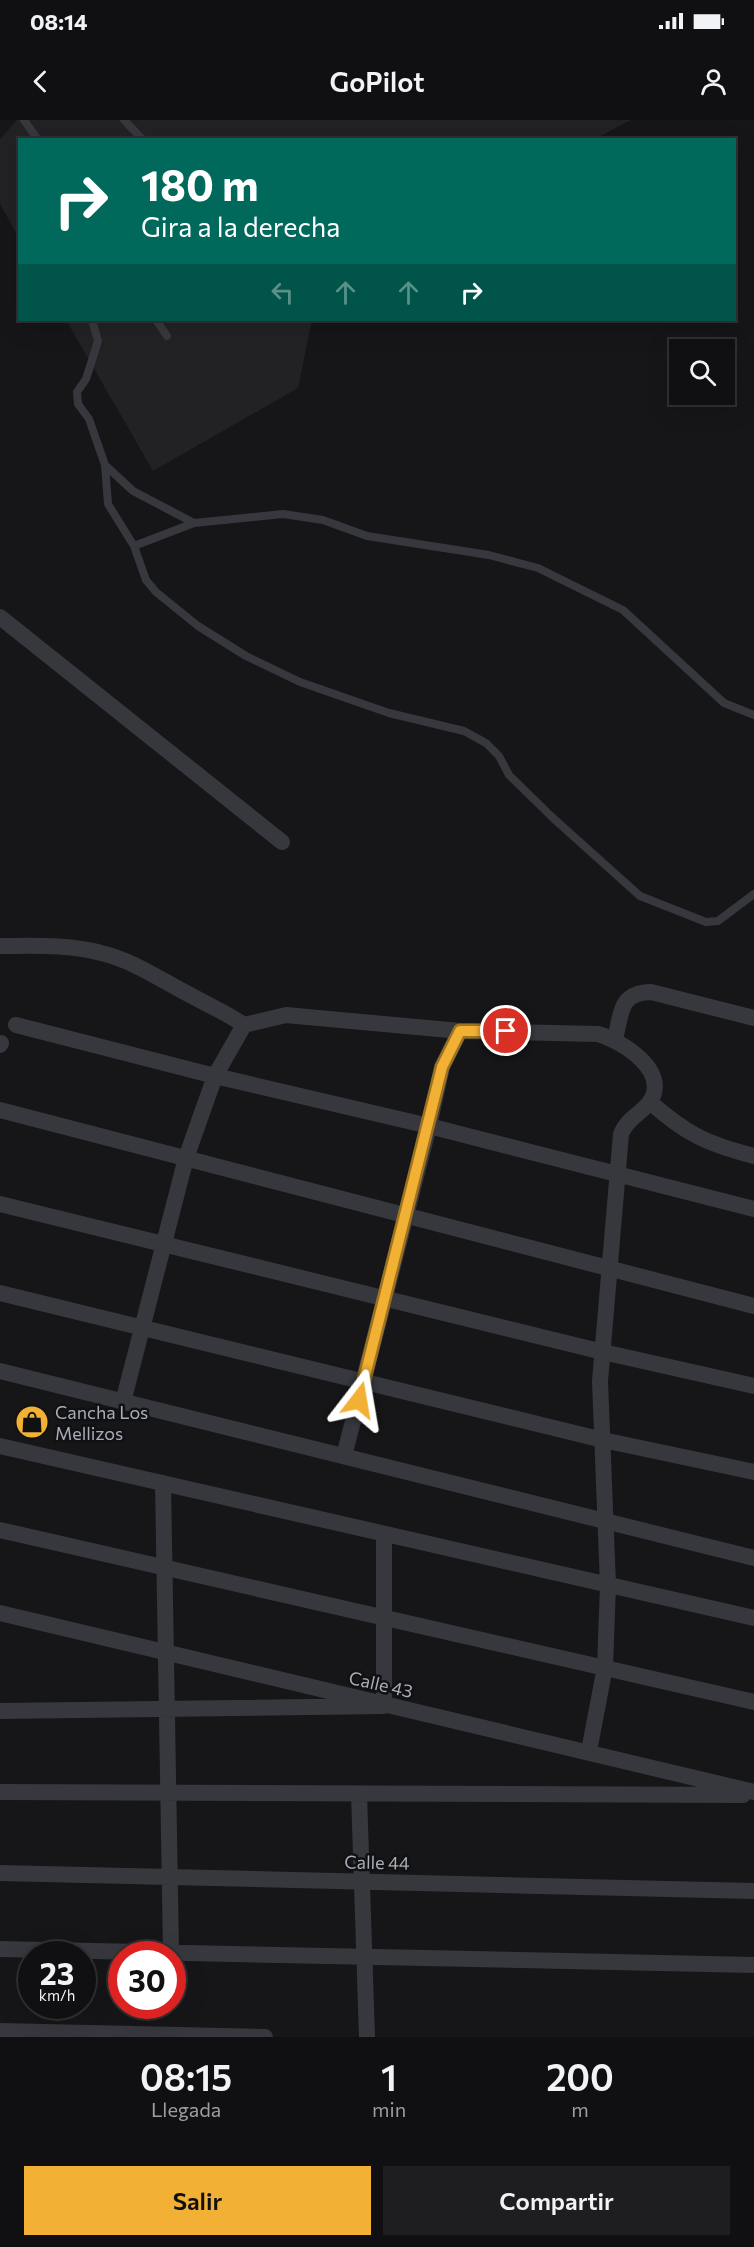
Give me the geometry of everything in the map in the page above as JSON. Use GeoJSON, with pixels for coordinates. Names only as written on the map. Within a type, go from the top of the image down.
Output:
{"type":"FeatureCollection","features":[{"type":"Feature","properties":{"kind":"street"},"geometry":{"type":"LineString","coordinates":[[0,617],[282,842]]}},
{"type":"Feature","properties":{"kind":"street"},"geometry":{"type":"LineString","coordinates":[[0,946],[100,952],[145,969],[191,996],[225,1011],[244,1025]]}},
{"type":"Feature","properties":{"kind":"street"},"geometry":{"type":"LineString","coordinates":[[615,1039],[625,1000],[634,992],[651,992],[754,1018]]}},
{"type":"Feature","properties":{"kind":"street"},"geometry":{"type":"LineString","coordinates":[[123,1401],[186,1158],[215,1076],[244,1025],[286,1015],[460,1031],[598,1034],[615,1039],[638,1055],[651,1074],[654,1088],[650,1102],[626,1122],[621,1134],[600,1381],[608,1585],[605,1667],[589,1751]]}},
{"type":"Feature","properties":{"kind":"street"},"geometry":{"type":"LineString","coordinates":[[16,1025],[215,1076],[429,1126],[754,1209]]}},
{"type":"Feature","properties":{"kind":"street"},"geometry":{"type":"LineString","coordinates":[[344,1456],[429,1126],[442,1067],[460,1031]]}},
{"type":"Feature","properties":{"kind":"street"},"geometry":{"type":"LineString","coordinates":[[650,1102],[683,1130],[712,1146],[754,1156]]}},
{"type":"Feature","properties":{"kind":"street"},"geometry":{"type":"LineString","coordinates":[[0,1110],[754,1306]]}},
{"type":"Feature","properties":{"kind":"street"},"geometry":{"type":"LineString","coordinates":[[0,1204],[603,1352],[754,1386]]}},
{"type":"Feature","properties":{"kind":"street"},"geometry":{"type":"LineString","coordinates":[[0,1293],[603,1440],[754,1472]]}},
{"type":"Feature","properties":{"kind":"street"},"geometry":{"type":"LineString","coordinates":[[0,1371],[754,1558]]}},
{"type":"Feature","properties":{"kind":"street"},"geometry":{"type":"LineString","coordinates":[[0,1446],[754,1618]]}},
{"type":"Feature","properties":{"kind":"street"},"geometry":{"type":"LineString","coordinates":[[163,1483],[171,1941]]}},
{"type":"Feature","properties":{"kind":"street"},"geometry":{"type":"LineString","coordinates":[[0,1530],[754,1702]]}},
{"type":"Feature","properties":{"kind":"street"},"geometry":{"type":"LineString","coordinates":[[0,1711],[384,1706],[384,1534]]}},
{"type":"Feature","properties":{"kind":"street","name":"Calle 43"},"geometry":{"type":"LineString","coordinates":[[0,1613],[166,1650],[384,1706],[589,1751],[754,1793]]}},
{"type":"Feature","properties":{"kind":"street"},"geometry":{"type":"LineString","coordinates":[[0,1792],[754,1793]]}},
{"type":"Feature","properties":{"kind":"street"},"geometry":{"type":"LineString","coordinates":[[358,1794],[367,2037]]}},
{"type":"Feature","properties":{"kind":"street","name":"Calle 44"},"geometry":{"type":"LineString","coordinates":[[0,1873],[754,1891]]}},
{"type":"Feature","properties":{"kind":"street"},"geometry":{"type":"LineString","coordinates":[[0,1949],[108,1951]]}},
{"type":"Feature","properties":{"kind":"street"},"geometry":{"type":"LineString","coordinates":[[186,1952],[754,1965]]}},
{"type":"Feature","properties":{"kind":"street"},"geometry":{"type":"LineString","coordinates":[[0,2031],[265,2037]]}},
{"type":"Feature","properties":{"kind":"lane"},"geometry":{"type":"LineString","coordinates":[[24,120],[37,138]]}},
{"type":"Feature","properties":{"kind":"lane"},"geometry":{"type":"LineString","coordinates":[[124,120],[141,138]]}},
{"type":"Feature","properties":{"kind":"lane"},"geometry":{"type":"LineString","coordinates":[[92,321],[98,342],[86,379],[77,392],[78,404],[89,419],[105,465],[108,504],[134,546],[142,572],[156,592],[198,626],[246,656],[300,682],[389,713],[465,732],[486,744],[499,756],[509,775],[640,896],[706,922],[725,916],[754,894]]}},
{"type":"Feature","properties":{"kind":"lane"},"geometry":{"type":"LineString","coordinates":[[157,321],[167,336]]}},
{"type":"Feature","properties":{"kind":"lane"},"geometry":{"type":"LineString","coordinates":[[105,465],[133,491],[194,523]]}},
{"type":"Feature","properties":{"kind":"lane"},"geometry":{"type":"LineString","coordinates":[[134,546],[194,523],[283,514],[324,520],[367,536],[489,555],[538,568],[623,610],[724,703],[754,715]]}},
{"type":"Feature","properties":{"kind":"shaded area"},"geometry":{"type":"Polygon","coordinates":[[[17,120],[631,120],[597,138],[18,138],[18,236],[0,204],[0,139],[17,120]]]}},
{"type":"Feature","properties":{"kind":"shaded area"},"geometry":{"type":"Polygon","coordinates":[[[67,321],[312,321],[298,388],[153,471],[67,321]]]}},
{"type":"Feature","properties":{"kind":"place","name":"Cancha Los Mellizos"},"geometry":{"type":"Point","coordinates":[32,1422]}},
{"type":"Feature","properties":{"kind":"route"},"geometry":{"type":"LineString","coordinates":[[359,1400],[442,1067],[460,1031],[506,1031]]}}]}
